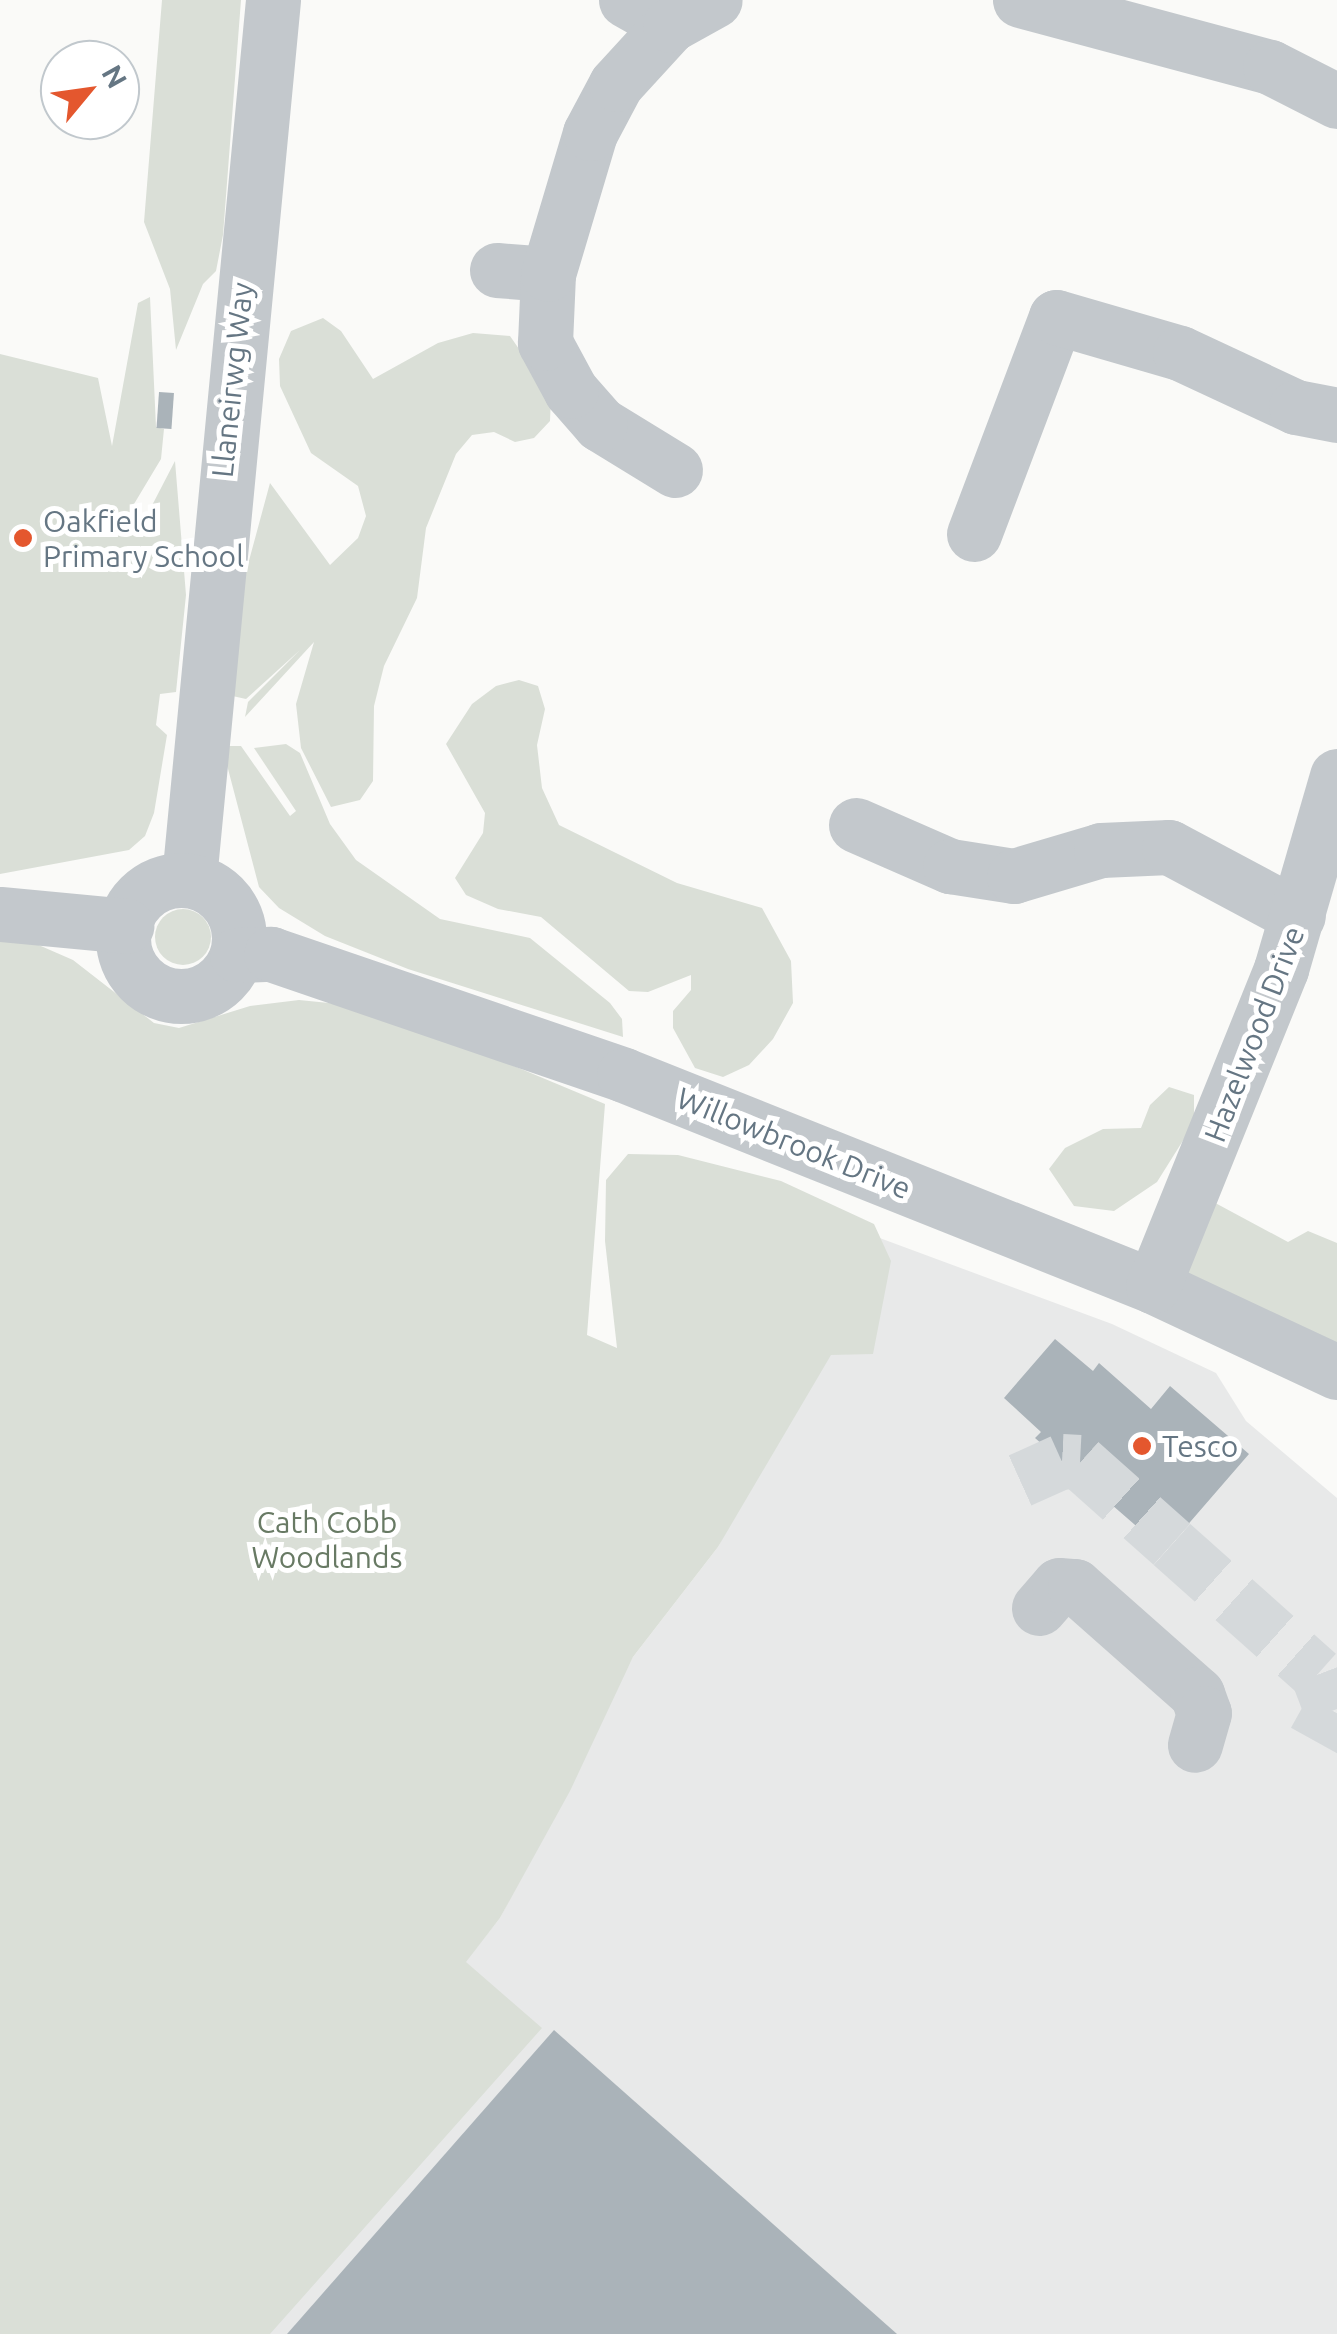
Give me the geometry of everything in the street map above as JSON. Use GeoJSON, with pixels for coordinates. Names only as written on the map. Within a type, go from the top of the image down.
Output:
{"type":"FeatureCollection","features":[{"type":"Feature","properties":{"kind":"street","name":"Llaneirwg Way"},"geometry":{"type":"LineString","coordinates":[[189,879],[273,0]]}},
{"type":"Feature","properties":{"kind":"street"},"geometry":{"type":"LineString","coordinates":[[1020,0],[1270,67],[1337,101]]}},
{"type":"Feature","properties":{"kind":"street"},"geometry":{"type":"LineString","coordinates":[[670,8],[616,84],[522,272],[545,343],[570,391],[600,424],[675,470]]}},
{"type":"Feature","properties":{"kind":"street"},"geometry":{"type":"LineString","coordinates":[[974,534],[1056,317],[1180,353],[1296,407],[1337,416]]}},
{"type":"Feature","properties":{"kind":"street","name":"Hazelwood Drive"},"geometry":{"type":"LineString","coordinates":[[1152,1286],[1298,916],[1337,776]]}},
{"type":"Feature","properties":{"kind":"street"},"geometry":{"type":"LineString","coordinates":[[856,825],[950,866],[1014,876],[1101,850],[1169,847],[1298,916]]}},
{"type":"Feature","properties":{"kind":"street"},"geometry":{"type":"LineString","coordinates":[[189,879],[229,904],[239,928],[237,955],[208,990],[166,994],[130,966],[126,926],[136,900],[149,889],[189,879]]}},
{"type":"Feature","properties":{"kind":"street"},"geometry":{"type":"LineString","coordinates":[[0,914],[126,926]]}},
{"type":"Feature","properties":{"kind":"street","name":"Willowbrook Drive"},"geometry":{"type":"LineString","coordinates":[[237,955],[271,954],[504,1030],[1152,1286],[1337,1372]]}},
{"type":"Feature","properties":{"kind":"street"},"geometry":{"type":"LineString","coordinates":[[1040,1608],[1059,1585],[1075,1586],[1197,1694],[1204,1713],[1194,1745]]}},
{"type":"Feature","properties":{"kind":"shaded area"},"geometry":{"type":"Polygon","coordinates":[[[877,1237],[1112,1324],[1216,1373],[1246,1421],[1337,1498],[1337,2334],[230,2334],[465,1962],[500,1918],[633,1657],[718,1547],[877,1237]]]}},
{"type":"Feature","properties":{"kind":"green space"},"geometry":{"type":"Polygon","coordinates":[[[162,0],[241,0],[223,235],[216,271],[203,284],[176,350],[170,289],[144,222],[162,0]]]}},
{"type":"Feature","properties":{"kind":"green space"},"geometry":{"type":"Polygon","coordinates":[[[150,297],[156,427],[164,429],[161,459],[134,504],[146,517],[175,461],[186,595],[176,692],[160,694],[156,725],[167,735],[154,813],[145,836],[129,850],[0,874],[0,354],[98,378],[112,446],[138,303],[150,297]]]}},
{"type":"Feature","properties":{"kind":"green space"},"geometry":{"type":"Polygon","coordinates":[[[323,318],[341,331],[373,379],[438,343],[473,333],[510,336],[551,395],[550,421],[534,438],[515,442],[494,432],[472,435],[456,454],[426,528],[417,598],[384,666],[374,706],[373,781],[360,800],[331,807],[301,748],[296,704],[314,642],[245,717],[248,702],[300,650],[246,699],[228,695],[240,594],[270,483],[330,565],[358,538],[366,516],[358,486],[311,453],[280,386],[279,359],[291,331],[323,318]]]}},
{"type":"Feature","properties":{"kind":"green space"},"geometry":{"type":"Polygon","coordinates":[[[519,680],[538,686],[545,709],[537,745],[542,788],[559,825],[677,883],[762,908],[791,961],[793,1003],[773,1039],[749,1065],[723,1077],[695,1068],[673,1028],[673,1011],[691,990],[691,975],[648,992],[629,991],[541,917],[498,909],[466,895],[455,878],[483,833],[485,813],[446,744],[472,704],[496,686],[519,680]]]}},
{"type":"Feature","properties":{"kind":"green space"},"geometry":{"type":"Polygon","coordinates":[[[286,744],[300,753],[330,824],[356,860],[440,919],[530,938],[610,1003],[622,1019],[623,1037],[408,969],[325,936],[279,908],[259,887],[222,746],[241,746],[290,816],[296,811],[254,748],[286,744]]]}},
{"type":"Feature","properties":{"kind":"green space"},"geometry":{"type":"Polygon","coordinates":[[[183,909],[203,917],[211,937],[203,957],[183,965],[163,957],[155,937],[163,917],[183,909]]]}},
{"type":"Feature","properties":{"kind":"green space","name":"Cath Cobb Woodlands"},"geometry":{"type":"Polygon","coordinates":[[[0,937],[34,943],[73,960],[154,1023],[179,1028],[250,1006],[299,1000],[349,1005],[401,1019],[605,1104],[587,1335],[617,1348],[605,1241],[606,1180],[628,1154],[678,1155],[781,1181],[874,1224],[891,1261],[873,1354],[831,1355],[718,1547],[633,1657],[570,1791],[500,1918],[466,1962],[542,2028],[270,2334],[0,2334],[0,937]]]}},
{"type":"Feature","properties":{"kind":"green space"},"geometry":{"type":"Polygon","coordinates":[[[1169,1087],[1194,1095],[1194,1123],[1157,1182],[1114,1211],[1074,1206],[1049,1169],[1065,1148],[1103,1129],[1141,1128],[1150,1105],[1169,1087]]]}},
{"type":"Feature","properties":{"kind":"green space"},"geometry":{"type":"Polygon","coordinates":[[[1193,1191],[1288,1242],[1308,1231],[1337,1243],[1337,1372],[1153,1286],[1193,1191]]]}},
{"type":"Feature","properties":{"kind":"building"},"geometry":{"type":"Polygon","coordinates":[[[159,392],[174,393],[171,429],[156,428],[159,392]]]}},
{"type":"Feature","properties":{"kind":"building","name":"Tesco"},"geometry":{"type":"Polygon","coordinates":[[[1055,1339],[1093,1371],[1099,1363],[1151,1409],[1170,1386],[1249,1454],[1165,1551],[1035,1438],[1041,1432],[1004,1398],[1055,1339]]]}},
{"type":"Feature","properties":{"kind":"building"},"geometry":{"type":"Polygon","coordinates":[[[554,2030],[897,2334],[287,2334],[554,2030]]]}},
{"type":"Feature","properties":{"kind":"tunnel"},"geometry":{"type":"LineString","coordinates":[[1020,1480],[1062,1461],[1080,1462],[1318,1674],[1332,1710],[1315,1741]]}},
{"type":"Feature","properties":{"kind":"place","name":"Oakfield Primary School"},"geometry":{"type":"Point","coordinates":[23,538]}},
{"type":"Feature","properties":{"kind":"place","name":"Tesco"},"geometry":{"type":"Point","coordinates":[1142,1446]}}]}
